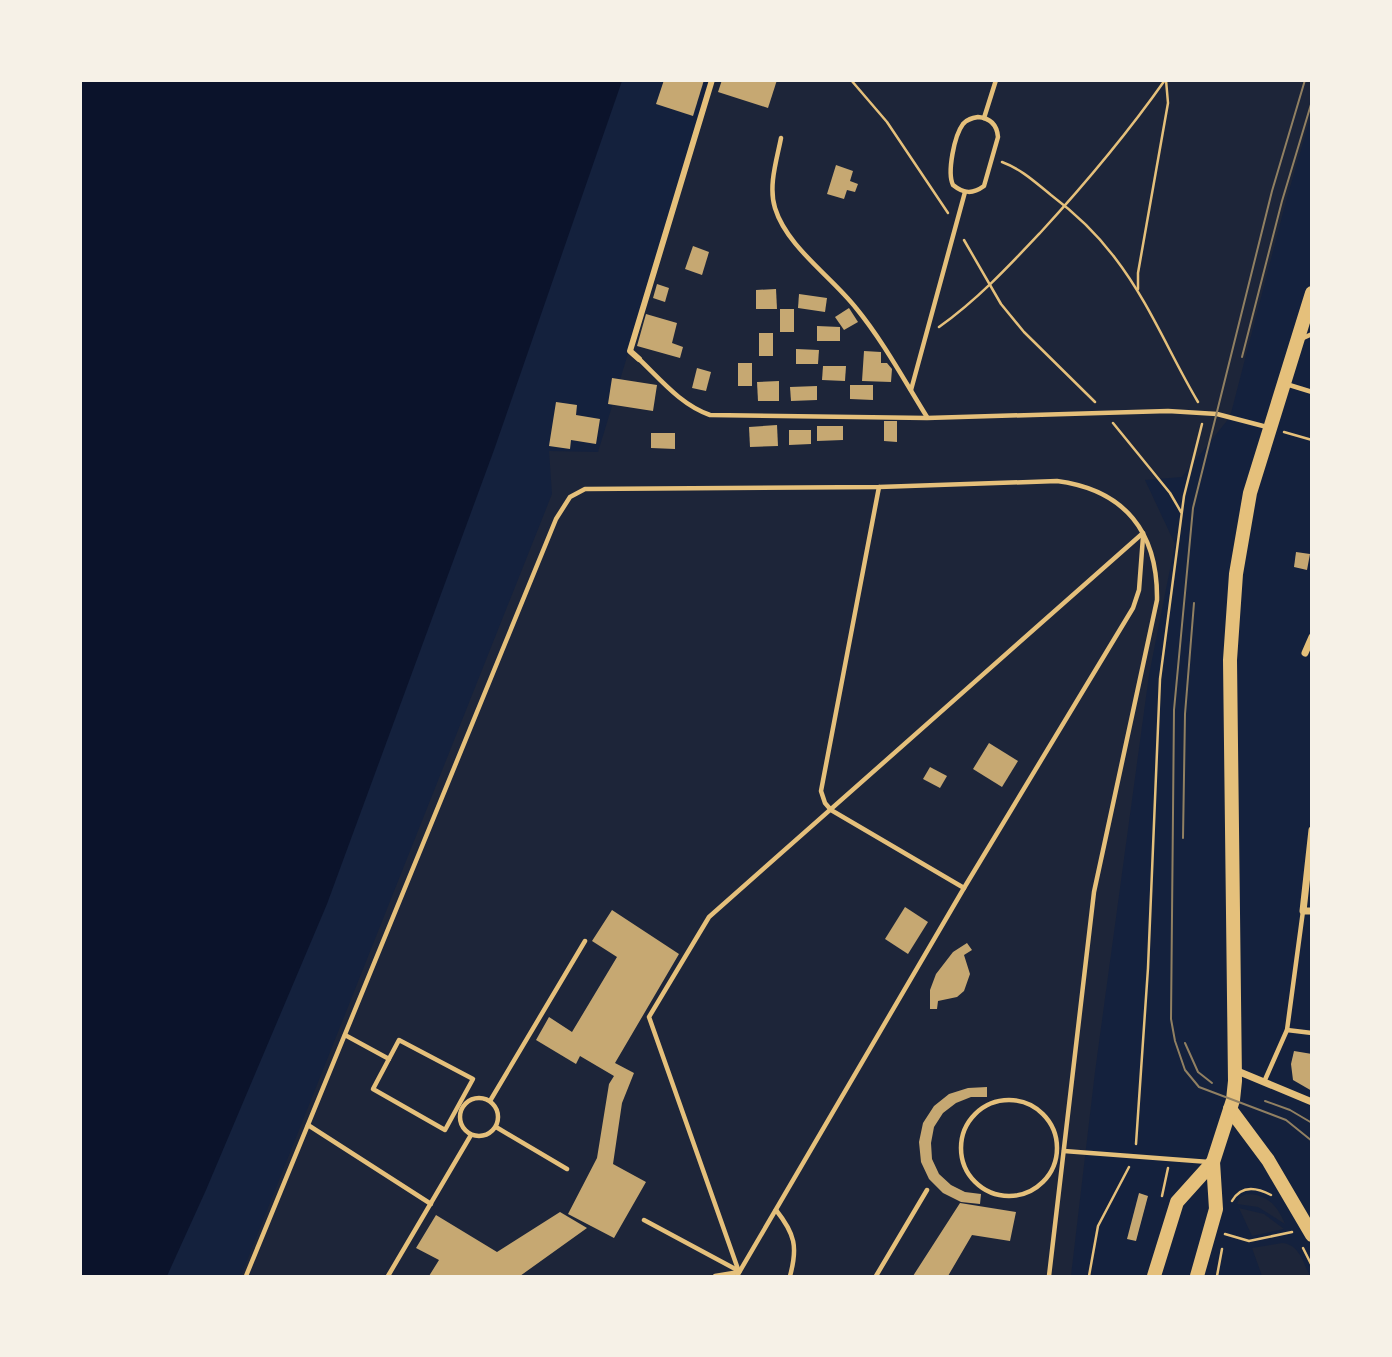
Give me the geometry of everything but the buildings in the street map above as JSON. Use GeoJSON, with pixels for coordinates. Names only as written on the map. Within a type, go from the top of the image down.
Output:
{"type":"FeatureCollection","features":[{"type":"Feature","properties":{"kind":"main road"},"geometry":{"type":"LineString","coordinates":[[1198,1276],[1216,1209],[1213,1162],[1234,1096],[1236,1070],[1230,660],[1238,561],[1250,493],[1311,293]]}},
{"type":"Feature","properties":{"kind":"main road"},"geometry":{"type":"LineString","coordinates":[[1230,1109],[1268,1160],[1311,1235]]}},
{"type":"Feature","properties":{"kind":"main road"},"geometry":{"type":"LineString","coordinates":[[1154,1276],[1177,1202],[1213,1162]]}},
{"type":"Feature","properties":{"kind":"street"},"geometry":{"type":"LineString","coordinates":[[639,359],[630,351],[712,80]]}},
{"type":"Feature","properties":{"kind":"street"},"geometry":{"type":"LineString","coordinates":[[1305,653],[1311,637]]}},
{"type":"Feature","properties":{"kind":"street"},"geometry":{"type":"LineString","coordinates":[[1307,911],[1311,830]]}},
{"type":"Feature","properties":{"kind":"street"},"geometry":{"type":"LineString","coordinates":[[1236,1070],[1311,1102]]}},
{"type":"Feature","properties":{"kind":"lane"},"geometry":{"type":"LineString","coordinates":[[984,118],[996,80]]}},
{"type":"Feature","properties":{"kind":"lane"},"geometry":{"type":"LineString","coordinates":[[972,118],[990,120],[997,130],[993,159],[984,186],[972,192],[965,192],[953,185],[950,166],[962,126],[972,118]]}},
{"type":"Feature","properties":{"kind":"lane"},"geometry":{"type":"LineString","coordinates":[[781,138],[774,174],[774,205],[782,225],[817,268],[855,307],[884,346],[927,418]]}},
{"type":"Feature","properties":{"kind":"lane"},"geometry":{"type":"LineString","coordinates":[[911,390],[965,192]]}},
{"type":"Feature","properties":{"kind":"lane"},"geometry":{"type":"LineString","coordinates":[[1297,341],[1311,334]]}},
{"type":"Feature","properties":{"kind":"lane"},"geometry":{"type":"LineString","coordinates":[[639,359],[678,397],[700,412],[710,415],[927,418],[1168,411],[1217,414],[1271,428]]}},
{"type":"Feature","properties":{"kind":"lane"},"geometry":{"type":"LineString","coordinates":[[1285,384],[1311,392]]}},
{"type":"Feature","properties":{"kind":"lane"},"geometry":{"type":"LineString","coordinates":[[246,1276],[556,519],[570,497],[585,489],[879,487],[1057,481],[1078,484],[1118,503],[1132,517],[1143,533],[1153,559],[1157,600],[1094,892],[1049,1276]]}},
{"type":"Feature","properties":{"kind":"lane"},"geometry":{"type":"LineString","coordinates":[[879,487],[821,791],[831,810],[964,888]]}},
{"type":"Feature","properties":{"kind":"lane"},"geometry":{"type":"LineString","coordinates":[[738,1274],[649,1017],[709,917],[1143,533]]}},
{"type":"Feature","properties":{"kind":"lane"},"geometry":{"type":"LineString","coordinates":[[738,1274],[964,888],[1133,608],[1139,590],[1143,533]]}},
{"type":"Feature","properties":{"kind":"lane"},"geometry":{"type":"LineString","coordinates":[[1264,1082],[1287,1030],[1307,911]]}},
{"type":"Feature","properties":{"kind":"lane"},"geometry":{"type":"LineString","coordinates":[[490,1101],[585,941]]}},
{"type":"Feature","properties":{"kind":"lane"},"geometry":{"type":"LineString","coordinates":[[1287,1030],[1311,1033]]}},
{"type":"Feature","properties":{"kind":"lane"},"geometry":{"type":"LineString","coordinates":[[345,1035],[389,1059]]}},
{"type":"Feature","properties":{"kind":"lane"},"geometry":{"type":"LineString","coordinates":[[399,1040],[473,1079],[460,1107],[445,1130],[373,1089],[399,1040]]}},
{"type":"Feature","properties":{"kind":"lane"},"geometry":{"type":"LineString","coordinates":[[471,1100],[490,1101],[498,1116],[496,1127],[487,1135],[471,1135],[462,1126],[460,1107],[471,1100]]}},
{"type":"Feature","properties":{"kind":"lane"},"geometry":{"type":"LineString","coordinates":[[1013,1100],[1036,1108],[1048,1119],[1055,1133],[1057,1149],[1054,1165],[1041,1184],[1020,1196],[1004,1197],[989,1193],[971,1178],[961,1157],[961,1141],[965,1126],[975,1113],[989,1104],[1013,1100]]}},
{"type":"Feature","properties":{"kind":"lane"},"geometry":{"type":"LineString","coordinates":[[308,1125],[431,1204]]}},
{"type":"Feature","properties":{"kind":"lane"},"geometry":{"type":"LineString","coordinates":[[496,1127],[567,1169]]}},
{"type":"Feature","properties":{"kind":"lane"},"geometry":{"type":"LineString","coordinates":[[388,1276],[471,1135]]}},
{"type":"Feature","properties":{"kind":"lane"},"geometry":{"type":"LineString","coordinates":[[1057,1149],[1213,1162]]}},
{"type":"Feature","properties":{"kind":"lane"},"geometry":{"type":"LineString","coordinates":[[876,1276],[927,1190]]}},
{"type":"Feature","properties":{"kind":"lane"},"geometry":{"type":"LineString","coordinates":[[776,1210],[792,1233],[795,1247],[790,1276]]}},
{"type":"Feature","properties":{"kind":"lane"},"geometry":{"type":"LineString","coordinates":[[644,1220],[738,1274]]}},
{"type":"Feature","properties":{"kind":"lane"},"geometry":{"type":"LineString","coordinates":[[715,1276],[738,1274]]}},
{"type":"Feature","properties":{"kind":"path"},"geometry":{"type":"LineString","coordinates":[[850,80],[887,122],[956,226],[990,285],[1024,332],[1104,412],[1171,493],[1182,514]]}},
{"type":"Feature","properties":{"kind":"path"},"geometry":{"type":"LineString","coordinates":[[925,337],[990,285],[1065,206],[1166,80]]}},
{"type":"Feature","properties":{"kind":"path"},"geometry":{"type":"LineString","coordinates":[[1139,293],[1138,273],[1168,103],[1166,80]]}},
{"type":"Feature","properties":{"kind":"path"},"geometry":{"type":"LineString","coordinates":[[993,159],[1022,172],[1065,206],[1116,259],[1139,293],[1204,413],[1182,514],[1160,679],[1148,968],[1135,1156],[1098,1226],[1089,1276]]}},
{"type":"Feature","properties":{"kind":"path"},"geometry":{"type":"LineString","coordinates":[[1271,428],[1311,440]]}},
{"type":"Feature","properties":{"kind":"path"},"geometry":{"type":"LineString","coordinates":[[1161,1199],[1170,1159]]}},
{"type":"Feature","properties":{"kind":"path"},"geometry":{"type":"LineString","coordinates":[[1229,1211],[1235,1195],[1246,1189],[1257,1189],[1273,1197]]}},
{"type":"Feature","properties":{"kind":"path"},"geometry":{"type":"LineString","coordinates":[[1225,1234],[1249,1241],[1296,1231],[1292,1225]]}},
{"type":"Feature","properties":{"kind":"shaded area"},"geometry":{"type":"Polygon","coordinates":[[[80,81],[622,81],[494,450],[327,904],[167,1276],[81,1276],[80,81]]]}},
{"type":"Feature","properties":{"kind":"shaded area"},"geometry":{"type":"Polygon","coordinates":[[[711,81],[1311,81],[1311,115],[1230,417],[1182,477],[1145,480],[1175,544],[1149,675],[1095,1072],[1071,1276],[241,1276],[552,494],[549,451],[598,452],[711,81]]]}},
{"type":"Feature","properties":{"kind":"shaded area"},"geometry":{"type":"Polygon","coordinates":[[[1246,1194],[1265,1198],[1278,1211],[1285,1224],[1258,1207],[1237,1204],[1240,1197],[1246,1194]]]}},
{"type":"Feature","properties":{"kind":"shaded area"},"geometry":{"type":"Polygon","coordinates":[[[1239,1208],[1264,1214],[1284,1229],[1252,1236],[1239,1208]]]}},
{"type":"Feature","properties":{"kind":"shaded area"},"geometry":{"type":"Polygon","coordinates":[[[1282,1243],[1296,1250],[1310,1276],[1262,1276],[1252,1248],[1282,1243]]]}},
{"type":"Feature","properties":{"kind":"tram line"},"geometry":{"type":"LineString","coordinates":[[1305,80],[1272,191],[1193,508],[1174,710],[1171,1019],[1185,1070],[1199,1087],[1286,1120],[1312,1141]]}},
{"type":"Feature","properties":{"kind":"tram line"},"geometry":{"type":"LineString","coordinates":[[1242,357],[1282,201],[1312,101]]}},
{"type":"Feature","properties":{"kind":"tram line"},"geometry":{"type":"LineString","coordinates":[[1183,838],[1185,714],[1194,603]]}},
{"type":"Feature","properties":{"kind":"tram line"},"geometry":{"type":"LineString","coordinates":[[1185,1043],[1198,1072],[1212,1083]]}},
{"type":"Feature","properties":{"kind":"tram line"},"geometry":{"type":"LineString","coordinates":[[1265,1101],[1290,1110],[1312,1123]]}}]}
